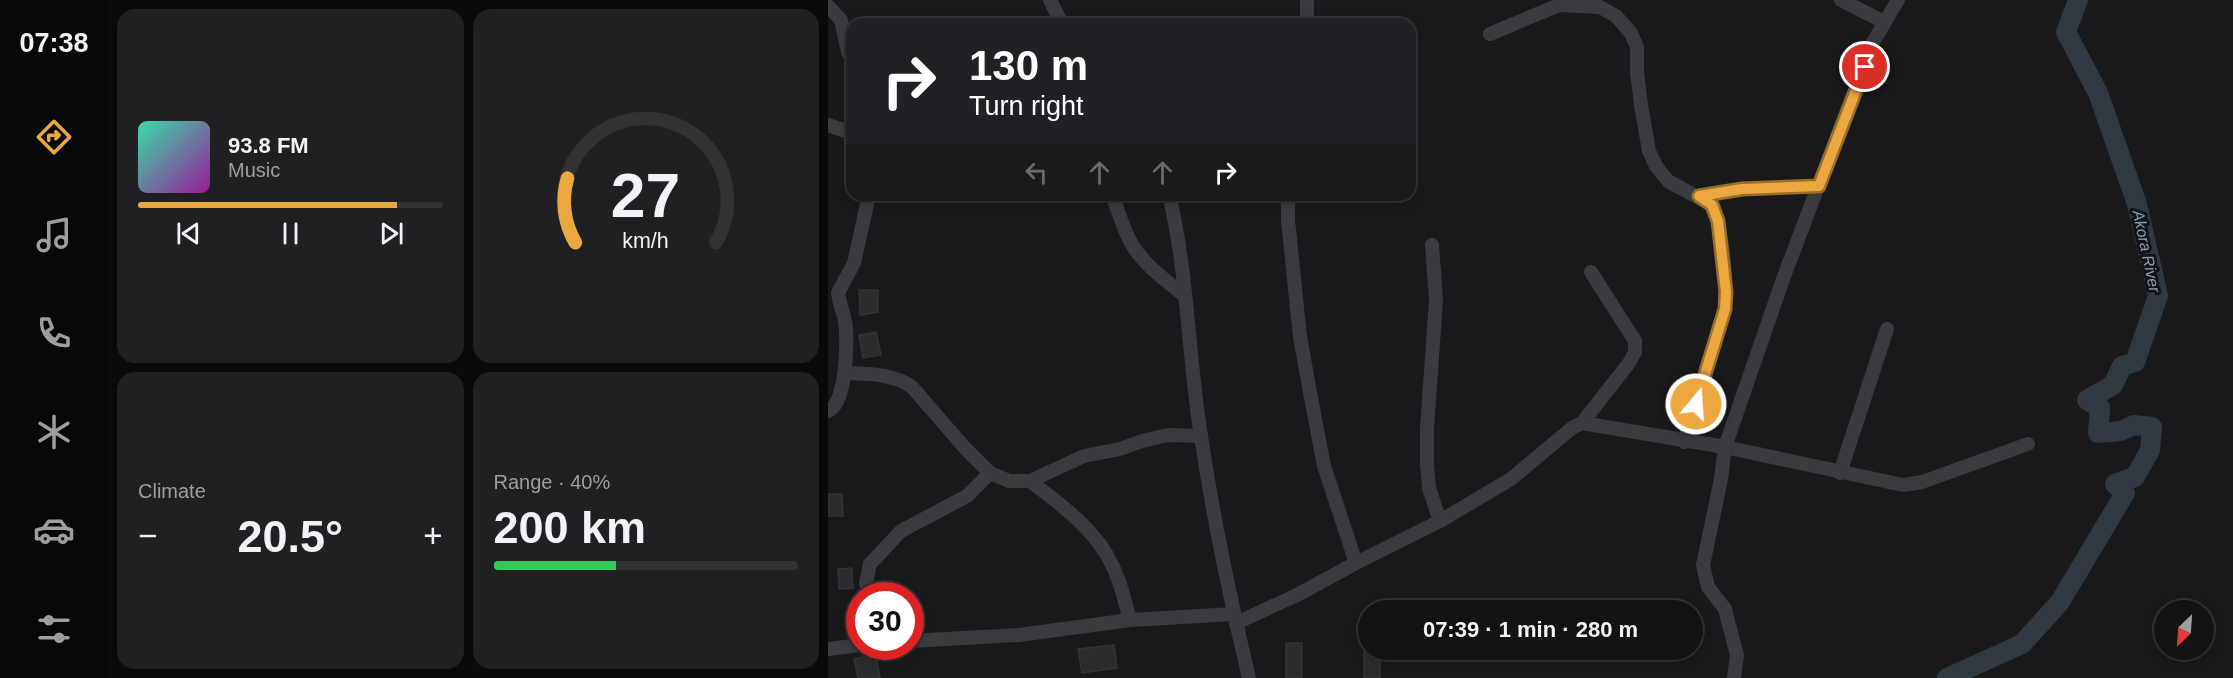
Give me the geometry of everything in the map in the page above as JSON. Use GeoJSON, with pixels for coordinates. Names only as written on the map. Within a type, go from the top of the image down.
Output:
{"type":"FeatureCollection","features":[{"type":"Feature","properties":{"kind":"street"},"geometry":{"type":"LineString","coordinates":[[1050,0],[1059,18]]}},
{"type":"Feature","properties":{"kind":"street"},"geometry":{"type":"LineString","coordinates":[[1307,0],[1307,18]]}},
{"type":"Feature","properties":{"kind":"street"},"geometry":{"type":"LineString","coordinates":[[1841,0],[1884,22]]}},
{"type":"Feature","properties":{"kind":"street"},"geometry":{"type":"LineString","coordinates":[[1734,678],[1737,655],[1725,609],[1708,586],[1703,565],[1721,479],[1725,447],[1783,279],[1872,44],[1898,0]]}},
{"type":"Feature","properties":{"kind":"street"},"geometry":{"type":"LineString","coordinates":[[1490,34],[1559,5],[1600,7],[1616,16],[1630,33],[1637,47],[1641,105],[1649,150],[1656,166],[1668,181],[1712,205],[1718,221],[1726,292],[1725,309],[1684,442]]}},
{"type":"Feature","properties":{"kind":"street"},"geometry":{"type":"LineString","coordinates":[[828,6],[841,20],[846,43]]}},
{"type":"Feature","properties":{"kind":"street"},"geometry":{"type":"LineString","coordinates":[[828,125],[846,131]]}},
{"type":"Feature","properties":{"kind":"street"},"geometry":{"type":"LineString","coordinates":[[1699,196],[1742,189],[1819,186]]}},
{"type":"Feature","properties":{"kind":"street"},"geometry":{"type":"LineString","coordinates":[[828,411],[833,409],[839,399],[844,373],[845,321],[838,293],[854,262],[868,201]]}},
{"type":"Feature","properties":{"kind":"street"},"geometry":{"type":"LineString","coordinates":[[1114,201],[1137,252],[1185,296]]}},
{"type":"Feature","properties":{"kind":"street"},"geometry":{"type":"LineString","coordinates":[[1170,201],[1178,239],[1201,436],[1235,619],[1249,678]]}},
{"type":"Feature","properties":{"kind":"street"},"geometry":{"type":"LineString","coordinates":[[1288,201],[1300,337],[1312,404],[1324,466],[1356,562]]}},
{"type":"Feature","properties":{"kind":"street"},"geometry":{"type":"LineString","coordinates":[[1432,245],[1436,300],[1427,428],[1427,464],[1429,488],[1440,520]]}},
{"type":"Feature","properties":{"kind":"street"},"geometry":{"type":"LineString","coordinates":[[924,640],[1019,634],[1130,620],[1235,619],[1297,595],[1356,562],[1440,520],[1511,479],[1572,428],[1582,423],[1629,363],[1635,352],[1635,341],[1591,272]]}},
{"type":"Feature","properties":{"kind":"street"},"geometry":{"type":"LineString","coordinates":[[1840,473],[1887,329]]}},
{"type":"Feature","properties":{"kind":"street"},"geometry":{"type":"LineString","coordinates":[[844,373],[884,376],[902,380],[912,387],[990,473],[1009,481],[1030,481],[1084,456],[1120,449],[1142,441],[1168,435],[1201,436]]}},
{"type":"Feature","properties":{"kind":"street"},"geometry":{"type":"LineString","coordinates":[[1582,423],[1684,442],[1725,447],[1903,485],[1922,482],[2028,444]]}},
{"type":"Feature","properties":{"kind":"street"},"geometry":{"type":"LineString","coordinates":[[866,582],[870,564],[901,531],[968,496],[990,473]]}},
{"type":"Feature","properties":{"kind":"street"},"geometry":{"type":"LineString","coordinates":[[1030,481],[1087,528],[1106,552],[1114,568],[1130,620]]}},
{"type":"Feature","properties":{"kind":"street"},"geometry":{"type":"LineString","coordinates":[[828,649],[846,647]]}},
{"type":"Feature","properties":{"kind":"building"},"geometry":{"type":"Polygon","coordinates":[[[859,290],[878,290],[878,312],[860,315],[859,290]]]}},
{"type":"Feature","properties":{"kind":"building"},"geometry":{"type":"Polygon","coordinates":[[[876,332],[881,355],[863,358],[859,335],[876,332]]]}},
{"type":"Feature","properties":{"kind":"building"},"geometry":{"type":"Polygon","coordinates":[[[828,494],[842,494],[843,516],[828,516],[828,494]]]}},
{"type":"Feature","properties":{"kind":"building"},"geometry":{"type":"Polygon","coordinates":[[[852,568],[853,582],[846,582],[846,588],[839,589],[838,569],[852,568]]]}},
{"type":"Feature","properties":{"kind":"building"},"geometry":{"type":"Polygon","coordinates":[[[1286,643],[1302,643],[1302,678],[1286,678],[1286,643]]]}},
{"type":"Feature","properties":{"kind":"building"},"geometry":{"type":"Polygon","coordinates":[[[1114,645],[1117,668],[1082,673],[1078,649],[1114,645]]]}},
{"type":"Feature","properties":{"kind":"building"},"geometry":{"type":"Polygon","coordinates":[[[854,660],[877,660],[880,678],[858,678],[854,660]]]}},
{"type":"Feature","properties":{"kind":"building"},"geometry":{"type":"Polygon","coordinates":[[[1364,660],[1380,660],[1380,678],[1364,678],[1364,660]]]}},
{"type":"Feature","properties":{"kind":"waterway","name":"Akora River"},"geometry":{"type":"LineString","coordinates":[[1947,678],[2022,644],[2060,602],[2125,493],[2115,484],[2135,477],[2150,450],[2152,427],[2134,425],[2121,431],[2098,433],[2100,408],[2087,400],[2113,385],[2122,366],[2135,362],[2158,296],[2137,204],[2098,93],[2066,32],[2078,0]]}},
{"type":"Feature","properties":{"kind":"route"},"geometry":{"type":"LineString","coordinates":[[1696,404],[1725,309],[1726,292],[1718,221],[1712,205],[1699,196],[1742,189],[1819,186],[1865,67]]}}]}
